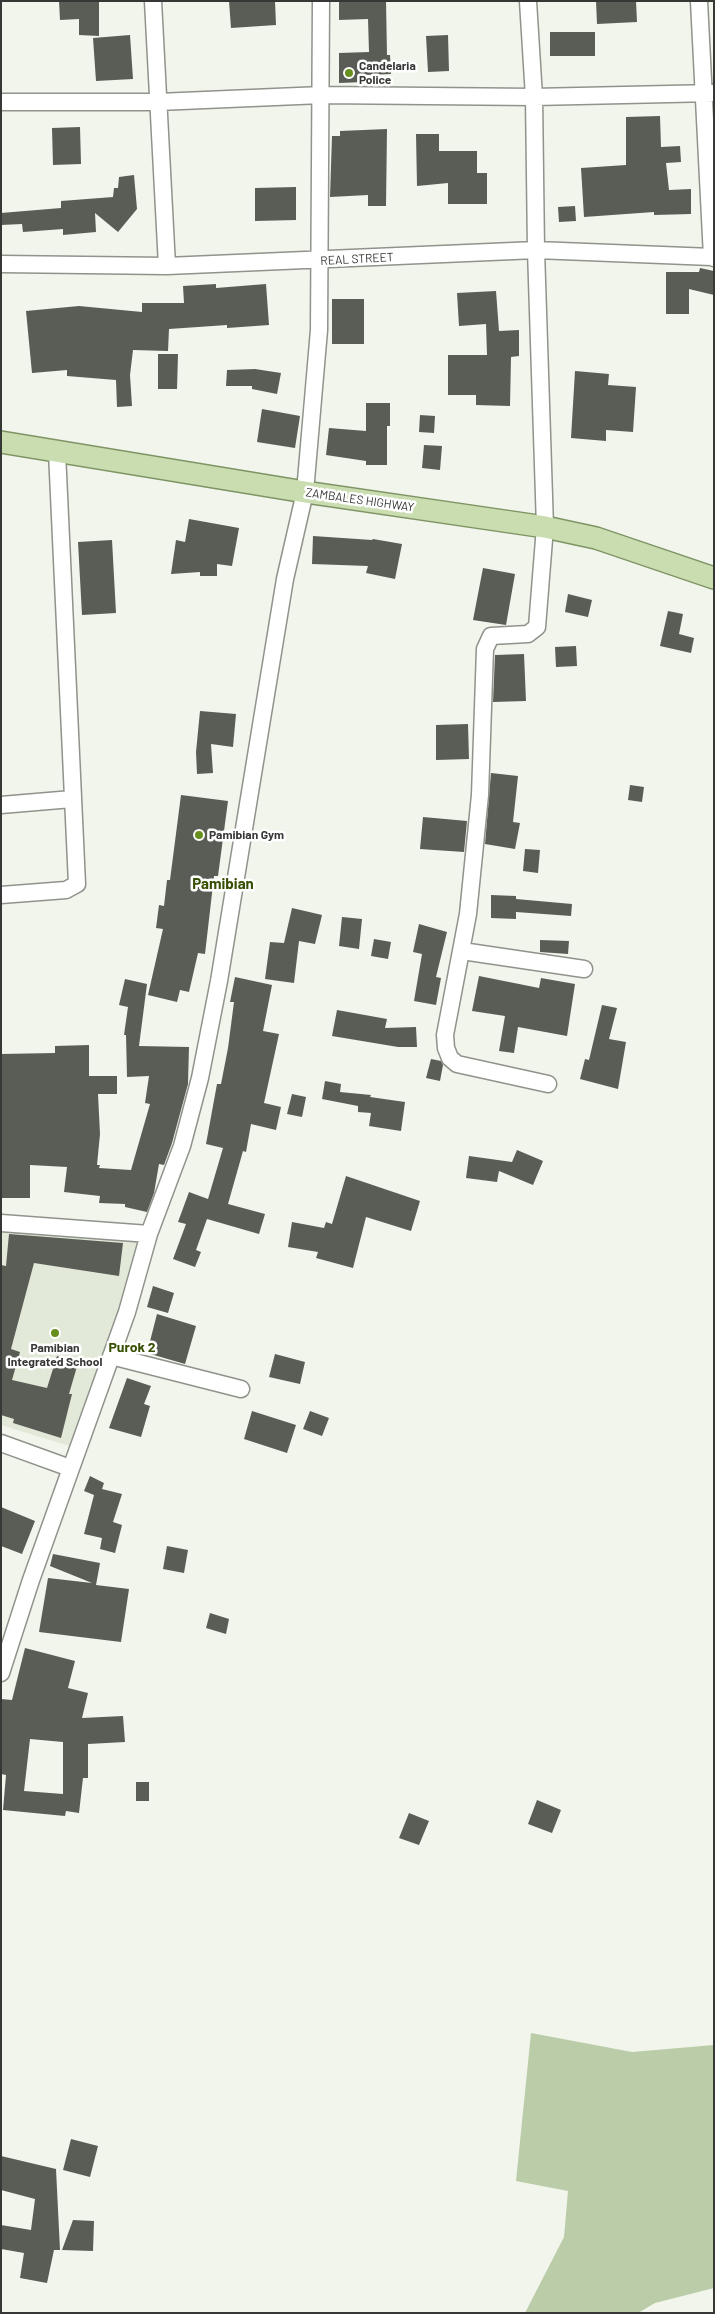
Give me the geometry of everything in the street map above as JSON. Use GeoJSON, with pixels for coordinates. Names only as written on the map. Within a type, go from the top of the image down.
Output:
{"type":"FeatureCollection","features":[{"type":"Feature","properties":{"kind":"main road","name":"ZAMBALES HIGHWAY"},"geometry":{"type":"LineString","coordinates":[[1,442],[305,492],[545,527],[596,538],[714,578]]}},
{"type":"Feature","properties":{"kind":"street"},"geometry":{"type":"LineString","coordinates":[[152,1],[166,266]]}},
{"type":"Feature","properties":{"kind":"street"},"geometry":{"type":"LineString","coordinates":[[1,1673],[70,1468],[127,1312],[149,1234],[182,1146],[200,1078],[219,981],[285,580],[305,492],[319,340],[322,96],[321,1]]}},
{"type":"Feature","properties":{"kind":"street"},"geometry":{"type":"LineString","coordinates":[[528,1],[534,97],[536,250],[545,527],[537,627],[528,634],[491,636],[486,650],[480,794],[462,951],[446,1035],[446,1048],[450,1058],[457,1064],[548,1084]]}},
{"type":"Feature","properties":{"kind":"street"},"geometry":{"type":"LineString","coordinates":[[699,1],[708,93],[713,258]]}},
{"type":"Feature","properties":{"kind":"street"},"geometry":{"type":"LineString","coordinates":[[1,102],[158,102],[322,96],[534,97],[708,93]]}},
{"type":"Feature","properties":{"kind":"street","name":"REAL STREET"},"geometry":{"type":"LineString","coordinates":[[1,264],[166,266],[321,261],[536,250],[713,258]]}},
{"type":"Feature","properties":{"kind":"street"},"geometry":{"type":"LineString","coordinates":[[1,895],[66,890],[77,884],[57,452]]}},
{"type":"Feature","properties":{"kind":"street"},"geometry":{"type":"LineString","coordinates":[[1,805],[72,799]]}},
{"type":"Feature","properties":{"kind":"street"},"geometry":{"type":"LineString","coordinates":[[462,951],[584,969]]}},
{"type":"Feature","properties":{"kind":"street"},"geometry":{"type":"LineString","coordinates":[[1,1223],[149,1234]]}},
{"type":"Feature","properties":{"kind":"street"},"geometry":{"type":"LineString","coordinates":[[111,1356],[242,1389]]}},
{"type":"Feature","properties":{"kind":"street"},"geometry":{"type":"LineString","coordinates":[[1,1443],[70,1468]]}},
{"type":"Feature","properties":{"kind":"shaded area","name":"Pamibian Integrated School"},"geometry":{"type":"Polygon","coordinates":[[[1,1227],[142,1242],[69,1446],[1,1425],[1,1227]]]}},
{"type":"Feature","properties":{"kind":"shaded area"},"geometry":{"type":"Polygon","coordinates":[[[531,2033],[632,2052],[714,2045],[714,2288],[655,2303],[638,2313],[525,2313],[564,2237],[568,2191],[516,2181],[531,2033]]]}},
{"type":"Feature","properties":{"kind":"building"},"geometry":{"type":"Polygon","coordinates":[[[59,1],[99,1],[99,36],[79,35],[79,19],[60,20],[59,1]]]}},
{"type":"Feature","properties":{"kind":"building"},"geometry":{"type":"Polygon","coordinates":[[[229,1],[275,1],[276,25],[231,28],[229,1]]]}},
{"type":"Feature","properties":{"kind":"building"},"geometry":{"type":"Polygon","coordinates":[[[339,1],[386,1],[387,55],[390,55],[391,74],[365,75],[365,82],[339,83],[339,53],[369,52],[368,19],[339,20],[339,1]]]}},
{"type":"Feature","properties":{"kind":"building"},"geometry":{"type":"Polygon","coordinates":[[[596,1],[636,1],[637,22],[597,24],[596,1]]]}},
{"type":"Feature","properties":{"kind":"building"},"geometry":{"type":"Polygon","coordinates":[[[550,32],[595,32],[595,56],[550,56],[550,32]]]}},
{"type":"Feature","properties":{"kind":"building"},"geometry":{"type":"Polygon","coordinates":[[[130,35],[133,79],[96,81],[93,38],[130,35]]]}},
{"type":"Feature","properties":{"kind":"building"},"geometry":{"type":"Polygon","coordinates":[[[448,35],[449,71],[428,72],[426,36],[448,35]]]}},
{"type":"Feature","properties":{"kind":"building"},"geometry":{"type":"Polygon","coordinates":[[[660,116],[661,147],[680,146],[681,162],[666,163],[669,190],[691,189],[691,214],[654,215],[654,212],[584,217],[581,168],[626,165],[626,117],[660,116]]]}},
{"type":"Feature","properties":{"kind":"building"},"geometry":{"type":"Polygon","coordinates":[[[80,127],[81,164],[53,165],[52,128],[80,127]]]}},
{"type":"Feature","properties":{"kind":"building"},"geometry":{"type":"Polygon","coordinates":[[[387,129],[386,206],[368,206],[368,195],[330,197],[332,136],[340,136],[340,131],[387,129]]]}},
{"type":"Feature","properties":{"kind":"building"},"geometry":{"type":"Polygon","coordinates":[[[416,134],[439,134],[439,151],[477,151],[477,173],[487,173],[487,204],[448,204],[448,183],[417,186],[416,134]]]}},
{"type":"Feature","properties":{"kind":"building"},"geometry":{"type":"Polygon","coordinates":[[[134,175],[137,209],[118,232],[95,213],[96,232],[63,235],[63,229],[23,232],[22,224],[1,225],[1,213],[61,208],[61,201],[113,197],[114,188],[118,188],[119,177],[134,175]]]}},
{"type":"Feature","properties":{"kind":"building"},"geometry":{"type":"Polygon","coordinates":[[[296,187],[296,220],[255,221],[255,188],[296,187]]]}},
{"type":"Feature","properties":{"kind":"building"},"geometry":{"type":"Polygon","coordinates":[[[575,206],[576,221],[559,222],[558,207],[575,206]]]}},
{"type":"Feature","properties":{"kind":"building"},"geometry":{"type":"Polygon","coordinates":[[[700,268],[714,271],[714,295],[689,289],[689,314],[666,314],[666,272],[699,272],[700,268]]]}},
{"type":"Feature","properties":{"kind":"building"},"geometry":{"type":"Polygon","coordinates":[[[216,284],[216,288],[266,284],[269,325],[227,328],[227,325],[169,329],[168,351],[133,350],[130,375],[132,406],[117,407],[116,380],[67,376],[67,370],[32,373],[26,311],[79,306],[142,312],[142,303],[184,303],[183,286],[216,284]]]}},
{"type":"Feature","properties":{"kind":"building"},"geometry":{"type":"Polygon","coordinates":[[[496,291],[499,331],[519,330],[519,356],[511,357],[510,406],[476,405],[476,395],[448,395],[448,355],[487,355],[486,324],[459,326],[457,293],[496,291]]]}},
{"type":"Feature","properties":{"kind":"building"},"geometry":{"type":"Polygon","coordinates":[[[332,299],[364,299],[364,344],[332,344],[332,299]]]}},
{"type":"Feature","properties":{"kind":"building"},"geometry":{"type":"Polygon","coordinates":[[[158,354],[178,354],[177,389],[158,389],[158,354]]]}},
{"type":"Feature","properties":{"kind":"building"},"geometry":{"type":"Polygon","coordinates":[[[255,369],[281,373],[277,394],[252,389],[252,386],[226,386],[227,370],[255,369]]]}},
{"type":"Feature","properties":{"kind":"building"},"geometry":{"type":"Polygon","coordinates":[[[575,371],[609,374],[608,385],[636,387],[633,432],[606,430],[606,441],[571,438],[575,371]]]}},
{"type":"Feature","properties":{"kind":"building"},"geometry":{"type":"Polygon","coordinates":[[[366,403],[390,403],[390,426],[387,426],[387,465],[366,465],[366,461],[326,455],[329,428],[366,431],[366,403]]]}},
{"type":"Feature","properties":{"kind":"building"},"geometry":{"type":"Polygon","coordinates":[[[262,409],[300,416],[295,448],[257,442],[262,409]]]}},
{"type":"Feature","properties":{"kind":"building"},"geometry":{"type":"Polygon","coordinates":[[[420,415],[435,416],[434,433],[419,432],[420,415]]]}},
{"type":"Feature","properties":{"kind":"building"},"geometry":{"type":"Polygon","coordinates":[[[424,445],[442,446],[440,470],[422,468],[424,445]]]}},
{"type":"Feature","properties":{"kind":"building"},"geometry":{"type":"Polygon","coordinates":[[[189,519],[239,528],[232,566],[217,564],[217,576],[200,576],[200,572],[171,574],[176,540],[185,542],[189,519]]]}},
{"type":"Feature","properties":{"kind":"building"},"geometry":{"type":"Polygon","coordinates":[[[313,536],[373,539],[402,544],[395,579],[366,573],[368,566],[312,564],[313,536]]]}},
{"type":"Feature","properties":{"kind":"building"},"geometry":{"type":"Polygon","coordinates":[[[112,540],[116,613],[82,615],[78,542],[112,540]]]}},
{"type":"Feature","properties":{"kind":"building"},"geometry":{"type":"Polygon","coordinates":[[[483,568],[515,574],[506,625],[473,620],[483,568]]]}},
{"type":"Feature","properties":{"kind":"building"},"geometry":{"type":"Polygon","coordinates":[[[568,594],[592,600],[588,617],[565,612],[568,594]]]}},
{"type":"Feature","properties":{"kind":"building"},"geometry":{"type":"Polygon","coordinates":[[[668,611],[683,614],[679,634],[694,638],[691,653],[660,646],[668,611]]]}},
{"type":"Feature","properties":{"kind":"building"},"geometry":{"type":"Polygon","coordinates":[[[576,646],[577,666],[556,667],[555,647],[576,646]]]}},
{"type":"Feature","properties":{"kind":"building"},"geometry":{"type":"Polygon","coordinates":[[[524,654],[526,701],[493,702],[495,655],[524,654]]]}},
{"type":"Feature","properties":{"kind":"building"},"geometry":{"type":"Polygon","coordinates":[[[200,711],[236,714],[233,747],[211,744],[213,773],[197,774],[196,752],[200,711]]]}},
{"type":"Feature","properties":{"kind":"building"},"geometry":{"type":"Polygon","coordinates":[[[468,724],[469,759],[436,760],[436,725],[468,724]]]}},
{"type":"Feature","properties":{"kind":"building"},"geometry":{"type":"Polygon","coordinates":[[[491,773],[518,776],[513,822],[520,823],[515,849],[485,844],[491,773]]]}},
{"type":"Feature","properties":{"kind":"building"},"geometry":{"type":"Polygon","coordinates":[[[630,785],[644,787],[642,802],[628,800],[630,785]]]}},
{"type":"Feature","properties":{"kind":"building"},"geometry":{"type":"Polygon","coordinates":[[[181,795],[228,801],[218,876],[214,876],[205,954],[198,953],[189,992],[180,990],[177,1002],[148,995],[163,929],[156,928],[159,905],[164,906],[167,880],[170,880],[181,795]]]}},
{"type":"Feature","properties":{"kind":"building"},"geometry":{"type":"Polygon","coordinates":[[[423,817],[467,821],[464,852],[420,849],[423,817]]]}},
{"type":"Feature","properties":{"kind":"building"},"geometry":{"type":"Polygon","coordinates":[[[525,849],[540,850],[538,873],[523,871],[525,849]]]}},
{"type":"Feature","properties":{"kind":"building"},"geometry":{"type":"Polygon","coordinates":[[[491,895],[516,896],[516,899],[572,904],[571,916],[516,912],[516,919],[491,918],[491,895]]]}},
{"type":"Feature","properties":{"kind":"building"},"geometry":{"type":"Polygon","coordinates":[[[292,908],[322,915],[315,944],[299,941],[294,983],[265,979],[270,942],[284,943],[292,908]]]}},
{"type":"Feature","properties":{"kind":"building"},"geometry":{"type":"Polygon","coordinates":[[[342,917],[362,919],[359,949],[339,946],[342,917]]]}},
{"type":"Feature","properties":{"kind":"building"},"geometry":{"type":"Polygon","coordinates":[[[419,924],[447,932],[436,977],[441,978],[436,1005],[414,1001],[422,954],[413,952],[419,924]]]}},
{"type":"Feature","properties":{"kind":"building"},"geometry":{"type":"Polygon","coordinates":[[[374,939],[391,942],[388,959],[371,956],[374,939]]]}},
{"type":"Feature","properties":{"kind":"building"},"geometry":{"type":"Polygon","coordinates":[[[540,940],[569,941],[568,954],[540,952],[540,940]]]}},
{"type":"Feature","properties":{"kind":"building"},"geometry":{"type":"Polygon","coordinates":[[[479,976],[539,988],[541,978],[575,984],[567,1036],[518,1027],[514,1053],[499,1051],[505,1016],[472,1011],[479,976]]]}},
{"type":"Feature","properties":{"kind":"building"},"geometry":{"type":"Polygon","coordinates":[[[235,977],[272,985],[263,1031],[279,1034],[264,1103],[281,1107],[276,1130],[251,1124],[246,1152],[243,1151],[228,1204],[265,1214],[259,1234],[207,1219],[196,1250],[201,1252],[195,1267],[173,1259],[186,1224],[178,1222],[189,1192],[208,1199],[223,1148],[206,1144],[217,1084],[221,1084],[228,1048],[234,1002],[230,1002],[235,977]]]}},
{"type":"Feature","properties":{"kind":"building"},"geometry":{"type":"Polygon","coordinates":[[[125,979],[147,984],[139,1046],[189,1047],[188,1084],[172,1143],[164,1165],[159,1164],[154,1193],[147,1212],[125,1207],[125,1204],[99,1203],[100,1196],[64,1192],[67,1167],[30,1165],[30,1198],[1,1198],[1,1054],[55,1053],[55,1046],[89,1045],[89,1076],[117,1076],[117,1094],[98,1094],[100,1134],[97,1165],[100,1165],[99,1168],[131,1170],[150,1104],[145,1103],[149,1076],[127,1077],[126,1035],[124,1035],[128,1007],[119,1005],[125,979]]]}},
{"type":"Feature","properties":{"kind":"building"},"geometry":{"type":"Polygon","coordinates":[[[602,1005],[617,1008],[609,1039],[626,1042],[618,1089],[580,1079],[585,1059],[589,1060],[602,1005]]]}},
{"type":"Feature","properties":{"kind":"building"},"geometry":{"type":"Polygon","coordinates":[[[337,1010],[387,1019],[385,1028],[416,1027],[417,1047],[398,1047],[332,1036],[337,1010]]]}},
{"type":"Feature","properties":{"kind":"building"},"geometry":{"type":"Polygon","coordinates":[[[431,1059],[441,1061],[443,1065],[440,1081],[426,1078],[431,1059]]]}},
{"type":"Feature","properties":{"kind":"building"},"geometry":{"type":"Polygon","coordinates":[[[325,1081],[341,1084],[340,1092],[371,1095],[370,1097],[405,1102],[401,1131],[369,1126],[371,1113],[358,1112],[358,1106],[322,1099],[325,1081]]]}},
{"type":"Feature","properties":{"kind":"building"},"geometry":{"type":"Polygon","coordinates":[[[292,1094],[306,1097],[302,1117],[287,1114],[292,1094]]]}},
{"type":"Feature","properties":{"kind":"building"},"geometry":{"type":"Polygon","coordinates":[[[517,1150],[543,1161],[533,1185],[499,1171],[497,1182],[466,1178],[469,1156],[512,1162],[517,1150]]]}},
{"type":"Feature","properties":{"kind":"building"},"geometry":{"type":"Polygon","coordinates":[[[346,1176],[420,1201],[411,1231],[366,1217],[353,1268],[316,1258],[318,1252],[288,1247],[292,1222],[324,1228],[326,1222],[332,1224],[346,1176]]]}},
{"type":"Feature","properties":{"kind":"building"},"geometry":{"type":"Polygon","coordinates":[[[9,1234],[123,1243],[119,1276],[34,1263],[11,1349],[20,1352],[12,1380],[47,1388],[57,1356],[78,1363],[69,1394],[72,1394],[61,1438],[13,1423],[14,1419],[1,1415],[1,1265],[6,1266],[9,1234]]]}},
{"type":"Feature","properties":{"kind":"building"},"geometry":{"type":"Polygon","coordinates":[[[153,1286],[174,1293],[168,1313],[147,1307],[153,1286]]]}},
{"type":"Feature","properties":{"kind":"building"},"geometry":{"type":"Polygon","coordinates":[[[157,1314],[196,1326],[185,1364],[147,1353],[157,1314]]]}},
{"type":"Feature","properties":{"kind":"building"},"geometry":{"type":"Polygon","coordinates":[[[275,1354],[305,1362],[300,1384],[269,1377],[275,1354]]]}},
{"type":"Feature","properties":{"kind":"building"},"geometry":{"type":"Polygon","coordinates":[[[127,1378],[151,1386],[144,1404],[150,1406],[141,1437],[109,1428],[127,1378]]]}},
{"type":"Feature","properties":{"kind":"building"},"geometry":{"type":"Polygon","coordinates":[[[252,1411],[296,1425],[287,1453],[244,1439],[252,1411]]]}},
{"type":"Feature","properties":{"kind":"building"},"geometry":{"type":"Polygon","coordinates":[[[310,1411],[329,1418],[322,1436],[303,1429],[310,1411]]]}},
{"type":"Feature","properties":{"kind":"building"},"geometry":{"type":"Polygon","coordinates":[[[90,1476],[104,1483],[102,1489],[122,1494],[113,1522],[122,1525],[115,1553],[100,1549],[102,1538],[84,1534],[94,1495],[84,1491],[90,1476]]]}},
{"type":"Feature","properties":{"kind":"building"},"geometry":{"type":"Polygon","coordinates":[[[1,1507],[35,1521],[22,1554],[1,1546],[1,1507]]]}},
{"type":"Feature","properties":{"kind":"building"},"geometry":{"type":"Polygon","coordinates":[[[167,1546],[188,1550],[184,1573],[163,1569],[167,1546]]]}},
{"type":"Feature","properties":{"kind":"building"},"geometry":{"type":"Polygon","coordinates":[[[53,1554],[100,1563],[96,1585],[129,1589],[121,1642],[39,1632],[48,1578],[92,1583],[50,1566],[53,1554]]]}},
{"type":"Feature","properties":{"kind":"building"},"geometry":{"type":"Polygon","coordinates":[[[210,1613],[229,1619],[226,1634],[206,1628],[210,1613]]]}},
{"type":"Feature","properties":{"kind":"building"},"geometry":{"type":"Polygon","coordinates":[[[25,1648],[75,1661],[68,1688],[88,1693],[82,1718],[123,1716],[125,1742],[88,1744],[88,1778],[83,1778],[79,1813],[66,1811],[65,1816],[3,1810],[6,1775],[1,1774],[1,1699],[12,1700],[25,1648]],[[30,1739],[24,1791],[63,1794],[63,1742],[30,1739]]]}},
{"type":"Feature","properties":{"kind":"building"},"geometry":{"type":"Polygon","coordinates":[[[136,1782],[149,1782],[149,1801],[136,1801],[136,1782]]]}},
{"type":"Feature","properties":{"kind":"building"},"geometry":{"type":"Polygon","coordinates":[[[537,1800],[561,1810],[552,1833],[528,1824],[537,1800]]]}},
{"type":"Feature","properties":{"kind":"building"},"geometry":{"type":"Polygon","coordinates":[[[409,1813],[429,1821],[419,1845],[399,1838],[409,1813]]]}},
{"type":"Feature","properties":{"kind":"building"},"geometry":{"type":"Polygon","coordinates":[[[71,2139],[98,2146],[90,2177],[63,2170],[71,2139]]]}},
{"type":"Feature","properties":{"kind":"building"},"geometry":{"type":"Polygon","coordinates":[[[1,2156],[56,2169],[60,2250],[54,2250],[47,2283],[20,2278],[24,2253],[1,2249],[1,2225],[31,2230],[35,2199],[1,2190],[1,2156]]]}},
{"type":"Feature","properties":{"kind":"building"},"geometry":{"type":"Polygon","coordinates":[[[73,2220],[94,2221],[93,2251],[62,2250],[73,2220]]]}},
{"type":"Feature","properties":{"kind":"place","name":"Candelaria Police"},"geometry":{"type":"Point","coordinates":[349,73]}},
{"type":"Feature","properties":{"kind":"place","name":"Pamibian Gym"},"geometry":{"type":"Point","coordinates":[199,835]}},
{"type":"Feature","properties":{"kind":"place","name":"Pamibian Integrated School"},"geometry":{"type":"Point","coordinates":[55,1333]}},
{"type":"Feature","properties":{"kind":"district","name":"Pamibian"},"geometry":{"type":"Point","coordinates":[223,884]}},
{"type":"Feature","properties":{"kind":"district","name":"Purok 2"},"geometry":{"type":"Point","coordinates":[132,1347]}}]}
